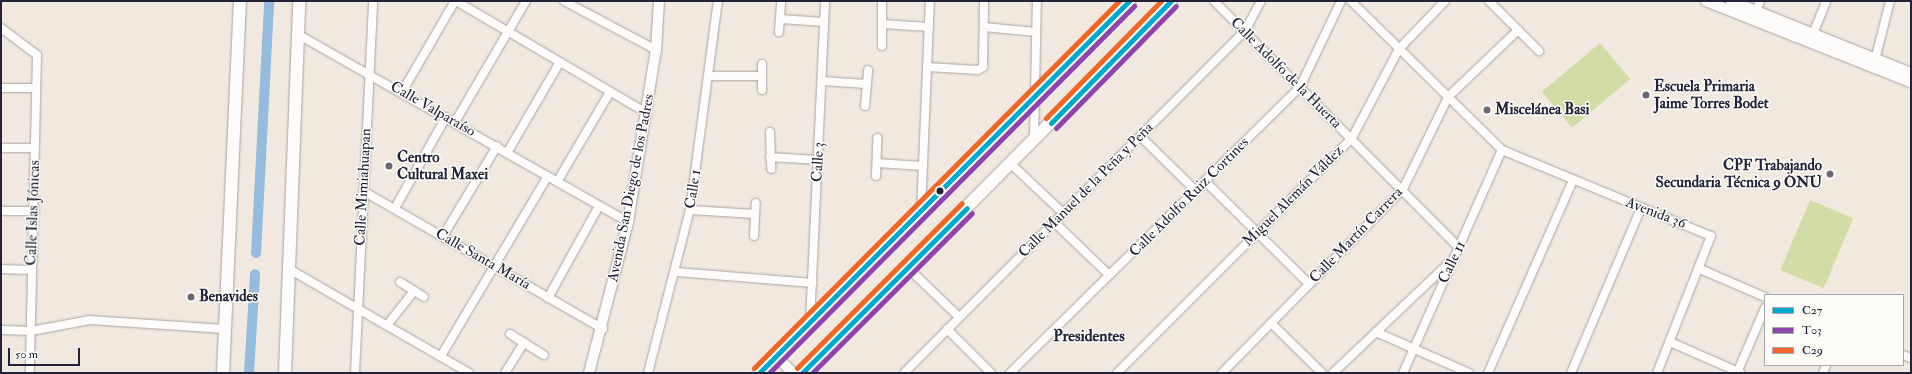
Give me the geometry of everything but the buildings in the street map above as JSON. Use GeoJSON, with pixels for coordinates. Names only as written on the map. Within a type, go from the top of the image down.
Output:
{"type":"FeatureCollection","features":[{"type":"Feature","properties":{"kind":"main road"},"geometry":{"type":"LineString","coordinates":[[223,373],[240,1]]}},
{"type":"Feature","properties":{"kind":"main road"},"geometry":{"type":"LineString","coordinates":[[285,373],[299,34],[299,1]]}},
{"type":"Feature","properties":{"kind":"main road"},"geometry":{"type":"LineString","coordinates":[[759,373],[920,215],[1129,1]]}},
{"type":"Feature","properties":{"kind":"main road"},"geometry":{"type":"LineString","coordinates":[[802,373],[908,268],[1171,1]]}},
{"type":"Feature","properties":{"kind":"street","name":"Calle Mimiahuapan"},"geometry":{"type":"LineString","coordinates":[[355,373],[373,1]]}},
{"type":"Feature","properties":{"kind":"street"},"geometry":{"type":"LineString","coordinates":[[402,92],[456,1],[610,92],[647,112]]}},
{"type":"Feature","properties":{"kind":"street"},"geometry":{"type":"LineString","coordinates":[[455,122],[526,1]]}},
{"type":"Feature","properties":{"kind":"street"},"geometry":{"type":"LineString","coordinates":[[564,1],[656,50]]}},
{"type":"Feature","properties":{"kind":"street","name":"Avenida San Diego de los Padres"},"geometry":{"type":"LineString","coordinates":[[588,373],[603,329],[628,222],[656,50],[659,1]]}},
{"type":"Feature","properties":{"kind":"street","name":"Calle 1"},"geometry":{"type":"LineString","coordinates":[[648,373],[677,272],[690,210],[711,76],[718,1]]}},
{"type":"Feature","properties":{"kind":"street"},"geometry":{"type":"LineString","coordinates":[[779,32],[781,1]]}},
{"type":"Feature","properties":{"kind":"street","name":"Calle 3"},"geometry":{"type":"LineString","coordinates":[[810,322],[825,1]]}},
{"type":"Feature","properties":{"kind":"street"},"geometry":{"type":"LineString","coordinates":[[920,215],[930,1]]}},
{"type":"Feature","properties":{"kind":"street"},"geometry":{"type":"LineString","coordinates":[[927,68],[978,70],[982,67],[984,1]]}},
{"type":"Feature","properties":{"kind":"street"},"geometry":{"type":"LineString","coordinates":[[1034,140],[1033,101],[1037,1]]}},
{"type":"Feature","properties":{"kind":"street","name":"Calle Adolfo de la Huerta"},"geometry":{"type":"LineString","coordinates":[[1214,1],[1403,189],[1459,248]]}},
{"type":"Feature","properties":{"kind":"street","name":"Calle Manuel de la Peña y Peña"},"geometry":{"type":"LineString","coordinates":[[904,373],[1245,31],[1261,1]]}},
{"type":"Feature","properties":{"kind":"street","name":"Calle Adolfo Ruiz Cortines"},"geometry":{"type":"LineString","coordinates":[[1012,372],[1300,87],[1341,1]]}},
{"type":"Feature","properties":{"kind":"street"},"geometry":{"type":"LineString","coordinates":[[1351,1],[1502,150]]}},
{"type":"Feature","properties":{"kind":"street","name":"Miguel Alemán Váldez"},"geometry":{"type":"LineString","coordinates":[[1117,373],[1352,138],[1399,49],[1445,1]]}},
{"type":"Feature","properties":{"kind":"street"},"geometry":{"type":"LineString","coordinates":[[1489,1],[1539,51]]}},
{"type":"Feature","properties":{"kind":"street"},"geometry":{"type":"LineString","coordinates":[[1706,1],[1875,63],[1911,72]]}},
{"type":"Feature","properties":{"kind":"street"},"geometry":{"type":"LineString","coordinates":[[1731,1],[1813,34],[1875,63],[1911,82]]}},
{"type":"Feature","properties":{"kind":"street"},"geometry":{"type":"LineString","coordinates":[[1756,11],[1760,1]]}},
{"type":"Feature","properties":{"kind":"street"},"geometry":{"type":"LineString","coordinates":[[1813,34],[1826,1]]}},
{"type":"Feature","properties":{"kind":"street"},"geometry":{"type":"LineString","coordinates":[[1875,63],[1890,1]]}},
{"type":"Feature","properties":{"kind":"street"},"geometry":{"type":"LineString","coordinates":[[882,2],[882,46]]}},
{"type":"Feature","properties":{"kind":"street"},"geometry":{"type":"LineString","coordinates":[[780,19],[824,22]]}},
{"type":"Feature","properties":{"kind":"street"},"geometry":{"type":"LineString","coordinates":[[882,24],[929,27]]}},
{"type":"Feature","properties":{"kind":"street"},"geometry":{"type":"LineString","coordinates":[[984,27],[1036,32]]}},
{"type":"Feature","properties":{"kind":"street","name":"Calle Islas Jónicas"},"geometry":{"type":"LineString","coordinates":[[1,28],[36,52],[35,211],[31,270],[30,373]]}},
{"type":"Feature","properties":{"kind":"street","name":"Calle Martín Carrera"},"geometry":{"type":"LineString","coordinates":[[1222,373],[1403,189],[1448,97],[1518,30]]}},
{"type":"Feature","properties":{"kind":"street","name":"Calle Valparaíso"},"geometry":{"type":"LineString","coordinates":[[299,34],[628,222]]}},
{"type":"Feature","properties":{"kind":"street"},"geometry":{"type":"LineString","coordinates":[[507,153],[560,62]]}},
{"type":"Feature","properties":{"kind":"street"},"geometry":{"type":"LineString","coordinates":[[762,64],[762,90]]}},
{"type":"Feature","properties":{"kind":"street"},"geometry":{"type":"LineString","coordinates":[[865,106],[868,70]]}},
{"type":"Feature","properties":{"kind":"street"},"geometry":{"type":"LineString","coordinates":[[711,76],[762,76]]}},
{"type":"Feature","properties":{"kind":"street"},"geometry":{"type":"LineString","coordinates":[[822,81],[867,84]]}},
{"type":"Feature","properties":{"kind":"street"},"geometry":{"type":"LineString","coordinates":[[1,88],[36,88]]}},
{"type":"Feature","properties":{"kind":"street"},"geometry":{"type":"LineString","coordinates":[[558,182],[610,92]]}},
{"type":"Feature","properties":{"kind":"street"},"geometry":{"type":"LineString","coordinates":[[395,208],[446,117]]}},
{"type":"Feature","properties":{"kind":"street"},"geometry":{"type":"LineString","coordinates":[[770,132],[771,168]]}},
{"type":"Feature","properties":{"kind":"street"},"geometry":{"type":"LineString","coordinates":[[1140,136],[1195,190]]}},
{"type":"Feature","properties":{"kind":"street"},"geometry":{"type":"LineString","coordinates":[[876,176],[877,138]]}},
{"type":"Feature","properties":{"kind":"street"},"geometry":{"type":"LineString","coordinates":[[443,236],[496,146]]}},
{"type":"Feature","properties":{"kind":"street"},"geometry":{"type":"LineString","coordinates":[[1,148],[35,148]]}},
{"type":"Feature","properties":{"kind":"street","name":"Avenida 36"},"geometry":{"type":"LineString","coordinates":[[1502,150],[1711,236],[1700,269]]}},
{"type":"Feature","properties":{"kind":"street","name":"Calle 11"},"geometry":{"type":"LineString","coordinates":[[1403,373],[1412,349],[1453,258],[1459,248],[1502,150]]}},
{"type":"Feature","properties":{"kind":"street"},"geometry":{"type":"LineString","coordinates":[[770,157],[818,160]]}},
{"type":"Feature","properties":{"kind":"street"},"geometry":{"type":"LineString","coordinates":[[877,163],[923,166]]}},
{"type":"Feature","properties":{"kind":"street"},"geometry":{"type":"LineString","coordinates":[[1010,164],[1063,213]]}},
{"type":"Feature","properties":{"kind":"street"},"geometry":{"type":"LineString","coordinates":[[441,356],[548,176]]}},
{"type":"Feature","properties":{"kind":"street"},"geometry":{"type":"LineString","coordinates":[[1488,373],[1573,180]]}},
{"type":"Feature","properties":{"kind":"street"},"geometry":{"type":"LineString","coordinates":[[1204,181],[1309,284]]}},
{"type":"Feature","properties":{"kind":"street","name":"Calle Santa María"},"geometry":{"type":"LineString","coordinates":[[363,191],[495,265],[548,298],[603,329]]}},
{"type":"Feature","properties":{"kind":"street"},"geometry":{"type":"LineString","coordinates":[[754,236],[756,203]]}},
{"type":"Feature","properties":{"kind":"street"},"geometry":{"type":"LineString","coordinates":[[548,298],[599,206]]}},
{"type":"Feature","properties":{"kind":"street"},"geometry":{"type":"LineString","coordinates":[[1571,373],[1641,208]]}},
{"type":"Feature","properties":{"kind":"street"},"geometry":{"type":"LineString","coordinates":[[1,210],[35,211]]}},
{"type":"Feature","properties":{"kind":"street"},"geometry":{"type":"LineString","coordinates":[[690,210],[756,214]]}},
{"type":"Feature","properties":{"kind":"street"},"geometry":{"type":"LineString","coordinates":[[1054,222],[1109,275]]}},
{"type":"Feature","properties":{"kind":"street"},"geometry":{"type":"LineString","coordinates":[[1333,373],[1453,258]]}},
{"type":"Feature","properties":{"kind":"street"},"geometry":{"type":"LineString","coordinates":[[908,268],[959,317]]}},
{"type":"Feature","properties":{"kind":"street"},"geometry":{"type":"LineString","coordinates":[[1,269],[31,270]]}},
{"type":"Feature","properties":{"kind":"street"},"geometry":{"type":"LineString","coordinates":[[289,269],[358,311],[388,324],[469,373]]}},
{"type":"Feature","properties":{"kind":"street"},"geometry":{"type":"LineString","coordinates":[[1657,373],[1700,269],[1764,297]]}},
{"type":"Feature","properties":{"kind":"street"},"geometry":{"type":"LineString","coordinates":[[677,272],[812,283]]}},
{"type":"Feature","properties":{"kind":"street"},"geometry":{"type":"LineString","coordinates":[[400,282],[424,297]]}},
{"type":"Feature","properties":{"kind":"street"},"geometry":{"type":"LineString","coordinates":[[388,324],[414,290]]}},
{"type":"Feature","properties":{"kind":"street"},"geometry":{"type":"LineString","coordinates":[[1670,342],[1739,373],[1764,310]]}},
{"type":"Feature","properties":{"kind":"street"},"geometry":{"type":"LineString","coordinates":[[1,330],[31,331],[90,320],[225,329]]}},
{"type":"Feature","properties":{"kind":"street"},"geometry":{"type":"LineString","coordinates":[[1271,323],[1322,373]]}},
{"type":"Feature","properties":{"kind":"street"},"geometry":{"type":"LineString","coordinates":[[947,329],[991,373]]}},
{"type":"Feature","properties":{"kind":"street"},"geometry":{"type":"LineString","coordinates":[[1376,332],[1469,373]]}},
{"type":"Feature","properties":{"kind":"street"},"geometry":{"type":"LineString","coordinates":[[510,334],[544,355]]}},
{"type":"Feature","properties":{"kind":"street"},"geometry":{"type":"LineString","coordinates":[[505,373],[524,342]]}},
{"type":"Feature","properties":{"kind":"street"},"geometry":{"type":"LineString","coordinates":[[776,356],[793,373]]}},
{"type":"Feature","properties":{"kind":"green space"},"geometry":{"type":"Polygon","coordinates":[[[1600,43],[1630,79],[1572,128],[1542,92],[1600,43]]]}},
{"type":"Feature","properties":{"kind":"green space"},"geometry":{"type":"Polygon","coordinates":[[[1810,200],[1853,218],[1824,288],[1780,270],[1810,200]]]}},
{"type":"Feature","properties":{"kind":"waterway"},"geometry":{"type":"LineString","coordinates":[[256,253],[269,1]]}},
{"type":"Feature","properties":{"kind":"waterway"},"geometry":{"type":"LineString","coordinates":[[249,373],[255,274]]}},
{"type":"Feature","properties":{"kind":"transit line","name":"C29"},"geometry":{"type":"LineString","coordinates":[[754,368],[1119,1]]}},
{"type":"Feature","properties":{"kind":"transit line","name":"C27"},"geometry":{"type":"LineString","coordinates":[[759,373],[1129,1]]}},
{"type":"Feature","properties":{"kind":"transit line","name":"C29"},"geometry":{"type":"LineString","coordinates":[[1046,118],[1161,1]]}},
{"type":"Feature","properties":{"kind":"transit line","name":"C27"},"geometry":{"type":"LineString","coordinates":[[1051,123],[1171,1]]}},
{"type":"Feature","properties":{"kind":"transit line","name":"T03"},"geometry":{"type":"LineString","coordinates":[[769,373],[1134,6]]}},
{"type":"Feature","properties":{"kind":"transit line","name":"T03"},"geometry":{"type":"LineString","coordinates":[[1056,128],[1176,6]]}},
{"type":"Feature","properties":{"kind":"transit line","name":"C29"},"geometry":{"type":"LineString","coordinates":[[797,368],[962,203]]}},
{"type":"Feature","properties":{"kind":"transit line","name":"C27"},"geometry":{"type":"LineString","coordinates":[[802,373],[967,208]]}},
{"type":"Feature","properties":{"kind":"transit line","name":"T03"},"geometry":{"type":"LineString","coordinates":[[812,373],[972,213]]}},
{"type":"Feature","properties":{"kind":"place","name":"Escuela Primaria Jaime Torres Bodet"},"geometry":{"type":"Point","coordinates":[1646,95]}},
{"type":"Feature","properties":{"kind":"place","name":"Miscelánea Basi"},"geometry":{"type":"Point","coordinates":[1487,110]}},
{"type":"Feature","properties":{"kind":"place","name":"Centro Cultural Maxei"},"geometry":{"type":"Point","coordinates":[389,166]}},
{"type":"Feature","properties":{"kind":"place","name":"CPF Trabajando Secundaria Técnica 9 ONU"},"geometry":{"type":"Point","coordinates":[1830,174]}},
{"type":"Feature","properties":{"kind":"place","name":"Benavides"},"geometry":{"type":"Point","coordinates":[191,297]}},
{"type":"Feature","properties":{"kind":"district","name":"Presidentes"},"geometry":{"type":"Point","coordinates":[1089,336]}}]}
